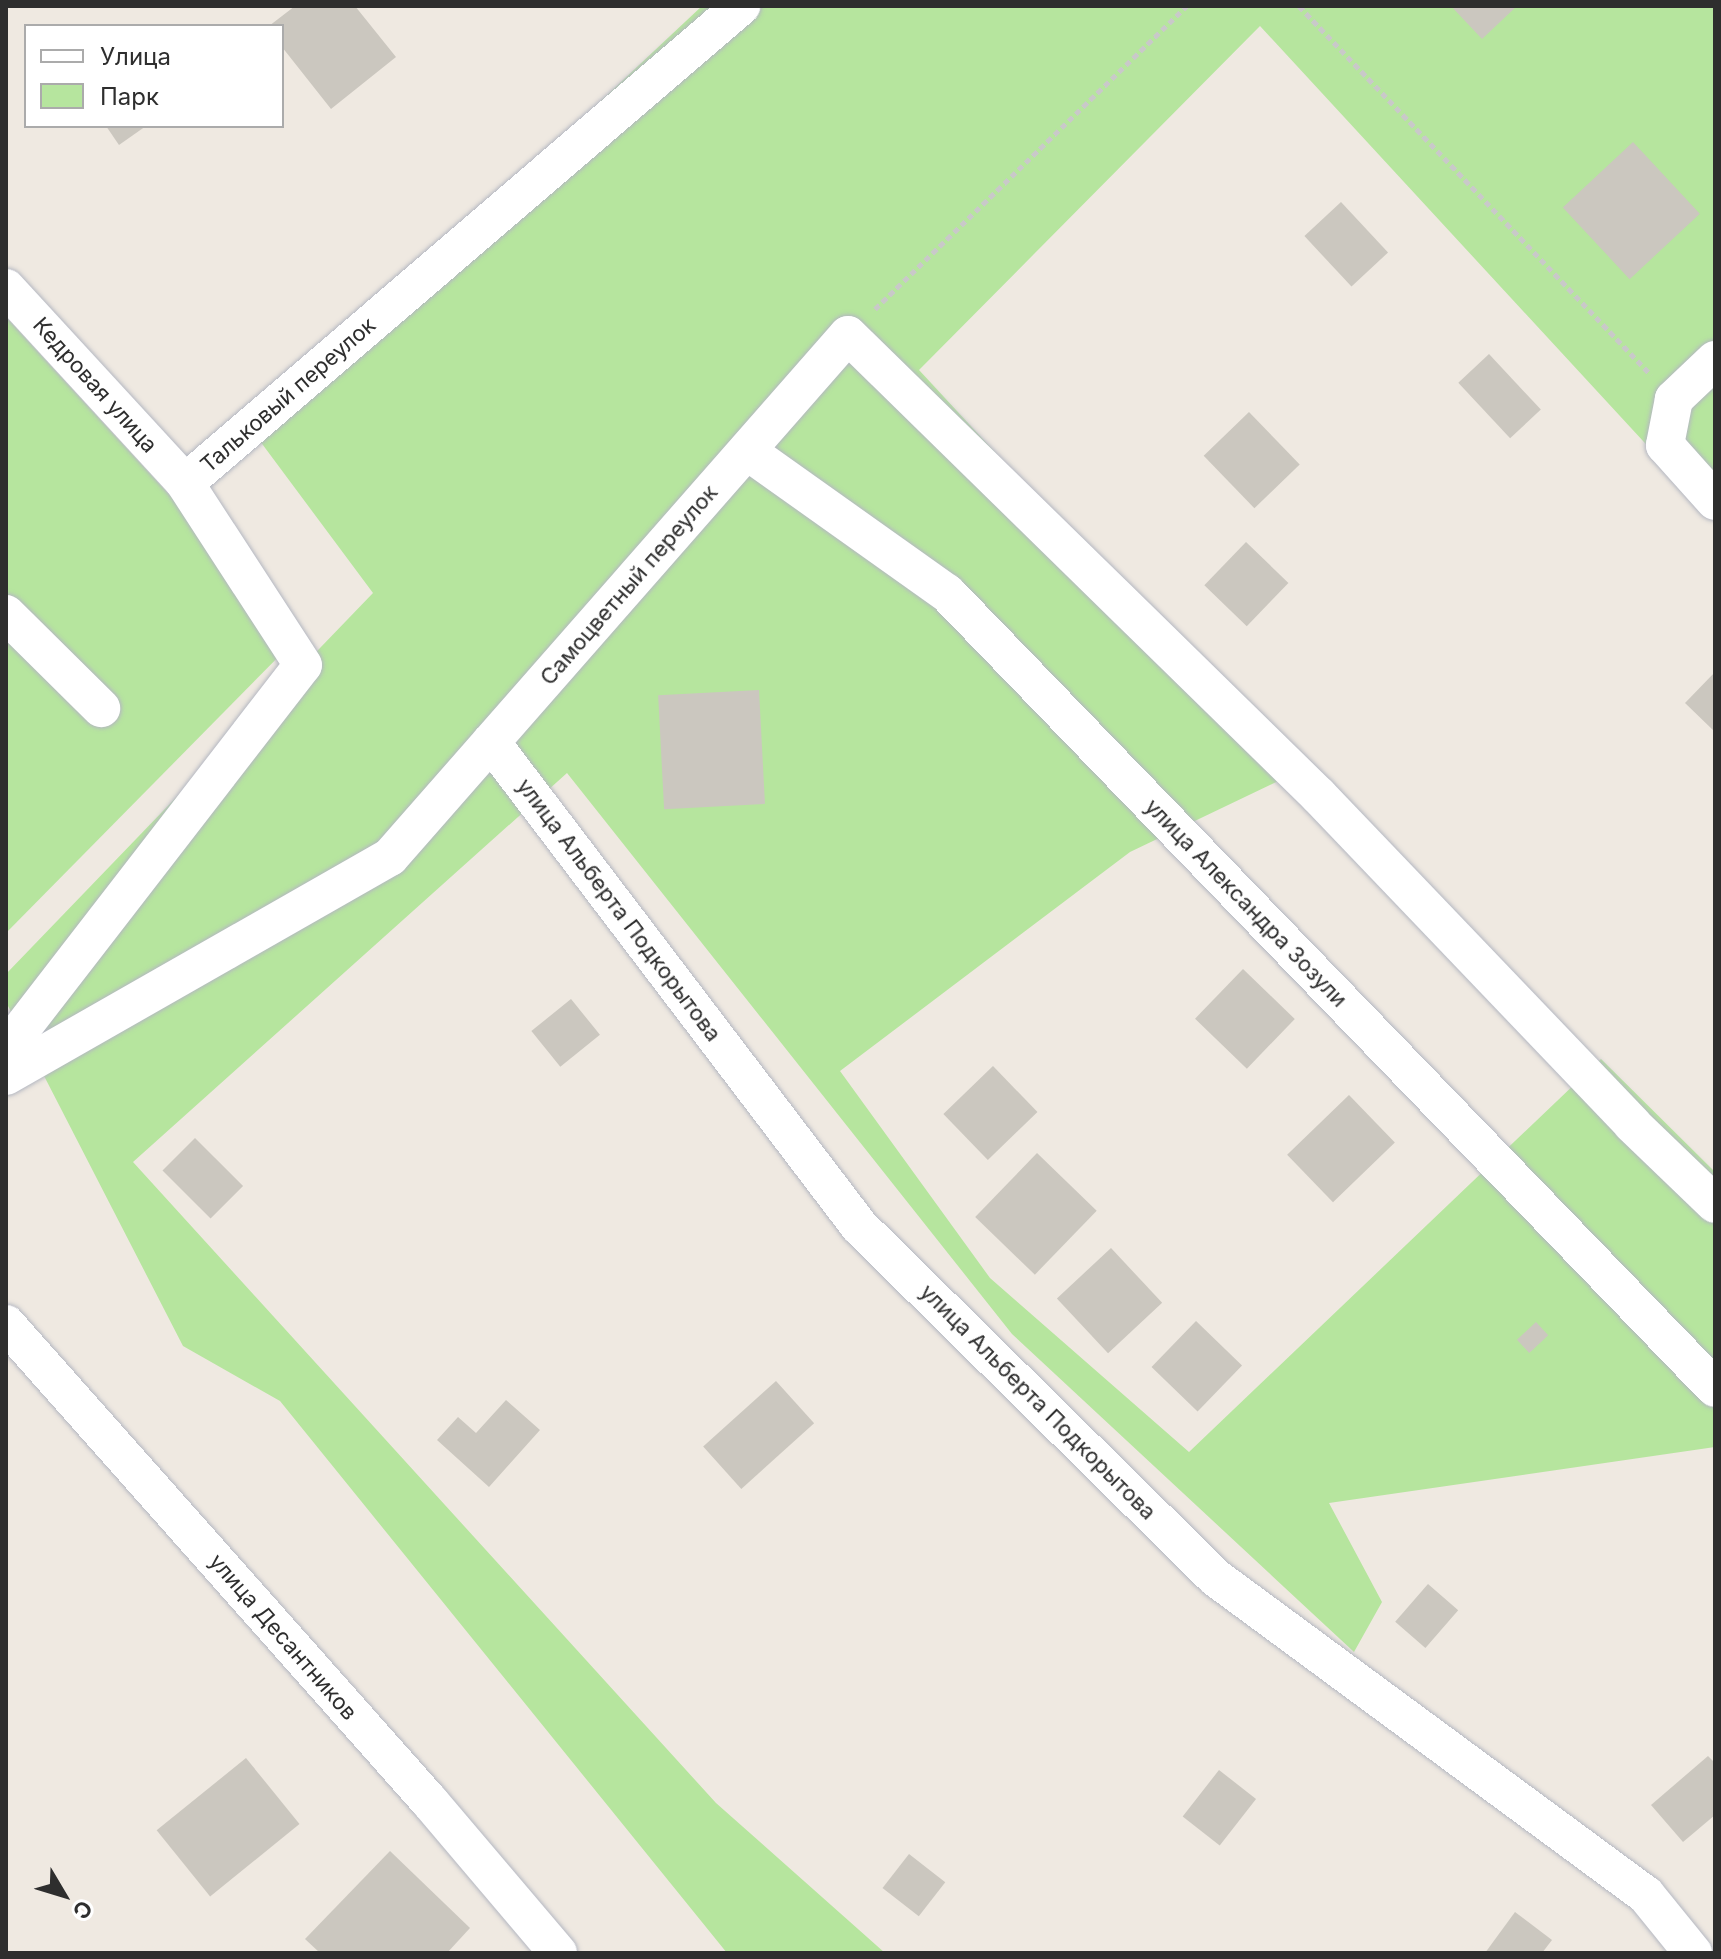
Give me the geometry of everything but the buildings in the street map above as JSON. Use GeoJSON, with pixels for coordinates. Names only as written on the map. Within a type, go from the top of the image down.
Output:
{"type":"FeatureCollection","features":[{"type":"Feature","properties":{"kind":"street","name":"Тальковый переулок"},"geometry":{"type":"LineString","coordinates":[[6,1049],[303,665],[185,483],[741,6]]}},
{"type":"Feature","properties":{"kind":"street","name":"Кедровая улица"},"geometry":{"type":"LineString","coordinates":[[6,288],[185,483]]}},
{"type":"Feature","properties":{"kind":"street","name":"Самоцветный переулок"},"geometry":{"type":"LineString","coordinates":[[6,1076],[390,857],[848,335]]}},
{"type":"Feature","properties":{"kind":"street"},"geometry":{"type":"LineString","coordinates":[[848,335],[1319,796],[1632,1124],[1715,1204]]}},
{"type":"Feature","properties":{"kind":"street"},"geometry":{"type":"LineString","coordinates":[[1715,360],[1674,399],[1665,445],[1715,501]]}},
{"type":"Feature","properties":{"kind":"street","name":"улица Александра Зозули"},"geometry":{"type":"LineString","coordinates":[[747,451],[947,593],[1715,1388]]}},
{"type":"Feature","properties":{"kind":"street"},"geometry":{"type":"LineString","coordinates":[[6,614],[101,708]]}},
{"type":"Feature","properties":{"kind":"street","name":"улица Альберта Подкорытова"},"geometry":{"type":"LineString","coordinates":[[491,742],[859,1226],[1216,1578],[1646,1895],[1693,1953]]}},
{"type":"Feature","properties":{"kind":"street","name":"улица Десантников"},"geometry":{"type":"LineString","coordinates":[[6,1324],[558,1953]]}},
{"type":"Feature","properties":{"kind":"path"},"geometry":{"type":"LineString","coordinates":[[848,335],[1187,6]]}},
{"type":"Feature","properties":{"kind":"path"},"geometry":{"type":"LineString","coordinates":[[1299,6],[1674,399]]}},
{"type":"Feature","properties":{"kind":"green space"},"geometry":{"type":"Polygon","coordinates":[[[702,6],[1715,6],[1715,519],[1260,26],[919,370],[1293,774],[1130,852],[840,1071],[990,1278],[1189,1452],[1601,1059],[1715,1172],[1715,1447],[1329,1503],[1382,1602],[1354,1652],[1012,1334],[567,773],[133,1162],[716,1803],[885,1953],[727,1953],[280,1401],[183,1346],[6,1002],[6,974],[373,593],[251,429],[702,6]]]}},
{"type":"Feature","properties":{"kind":"green space"},"geometry":{"type":"Polygon","coordinates":[[[6,317],[299,636],[6,933],[6,317]]]}}]}
